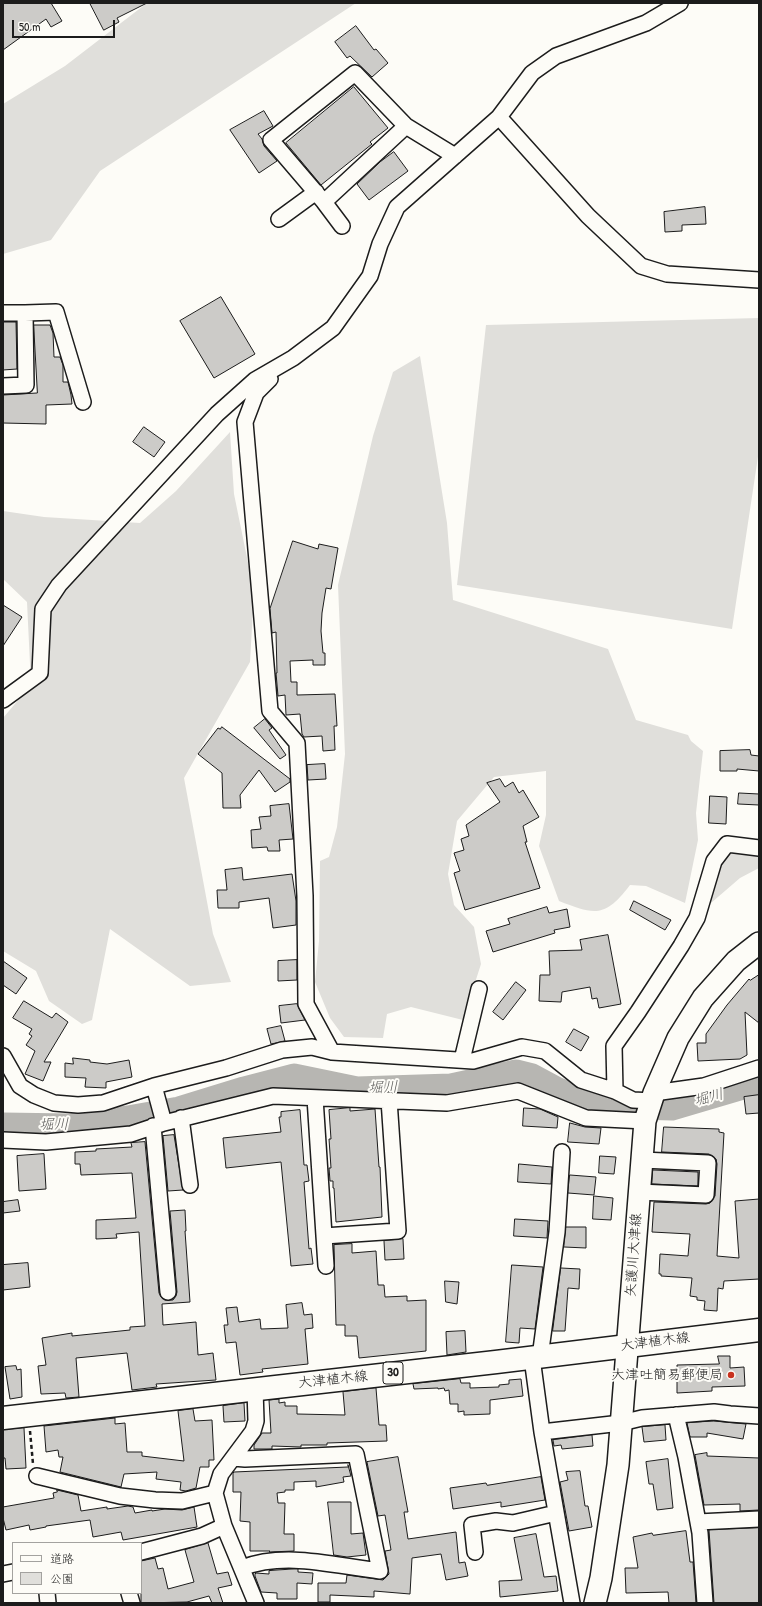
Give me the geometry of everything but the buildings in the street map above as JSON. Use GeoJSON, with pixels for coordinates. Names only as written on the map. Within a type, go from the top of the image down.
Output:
{"type":"FeatureCollection","features":[{"type":"Feature","properties":{"kind":"main road","name":"矢護川大津線"},"geometry":{"type":"LineString","coordinates":[[595,1603],[601,1578],[615,1480],[621,1423],[645,1121],[653,1097],[678,1038],[703,998],[736,960],[759,943]]}},
{"type":"Feature","properties":{"kind":"main road","name":"大津植木線"},"geometry":{"type":"LineString","coordinates":[[3,1418],[759,1330]]}},
{"type":"Feature","properties":{"kind":"street"},"geometry":{"type":"LineString","coordinates":[[332,1052],[306,1004],[305,896],[296,743],[270,711],[245,422],[256,393],[293,358],[333,328],[370,276],[380,244],[397,207],[499,117],[532,73],[556,56],[646,23],[680,3]]}},
{"type":"Feature","properties":{"kind":"street"},"geometry":{"type":"LineString","coordinates":[[342,226],[320,197],[271,140],[355,72],[406,126],[455,156]]}},
{"type":"Feature","properties":{"kind":"street"},"geometry":{"type":"LineString","coordinates":[[499,117],[588,216],[641,266],[667,274],[759,280]]}},
{"type":"Feature","properties":{"kind":"street"},"geometry":{"type":"LineString","coordinates":[[279,219],[320,197],[406,126]]}},
{"type":"Feature","properties":{"kind":"street"},"geometry":{"type":"LineString","coordinates":[[3,313],[56,312],[83,402]]}},
{"type":"Feature","properties":{"kind":"street"},"geometry":{"type":"LineString","coordinates":[[3,386],[26,385],[26,313]]}},
{"type":"Feature","properties":{"kind":"street"},"geometry":{"type":"LineString","coordinates":[[3,700],[40,673],[43,610],[59,585],[217,414],[255,380],[293,358]]}},
{"type":"Feature","properties":{"kind":"street"},"geometry":{"type":"LineString","coordinates":[[615,1091],[614,1046],[682,946],[697,918],[714,861],[727,844],[759,848]]}},
{"type":"Feature","properties":{"kind":"street"},"geometry":{"type":"LineString","coordinates":[[462,1060],[479,988]]}},
{"type":"Feature","properties":{"kind":"street"},"geometry":{"type":"LineString","coordinates":[[3,1056],[20,1086],[34,1095],[54,1103],[78,1106],[103,1103],[154,1086],[226,1068],[282,1050],[312,1046],[332,1052],[473,1061],[522,1046],[545,1051],[581,1080],[615,1091],[633,1100],[704,1086],[759,1068]]}},
{"type":"Feature","properties":{"kind":"street"},"geometry":{"type":"LineString","coordinates":[[154,1086],[158,1124],[168,1292]]}},
{"type":"Feature","properties":{"kind":"street"},"geometry":{"type":"LineString","coordinates":[[3,1140],[46,1142],[131,1134],[158,1124],[273,1096],[447,1102],[518,1091],[586,1118],[645,1121]]}},
{"type":"Feature","properties":{"kind":"street"},"geometry":{"type":"LineString","coordinates":[[315,1098],[326,1266]]}},
{"type":"Feature","properties":{"kind":"street"},"geometry":{"type":"LineString","coordinates":[[324,1236],[398,1231],[389,1100]]}},
{"type":"Feature","properties":{"kind":"street"},"geometry":{"type":"LineString","coordinates":[[181,1118],[190,1185]]}},
{"type":"Feature","properties":{"kind":"street"},"geometry":{"type":"LineString","coordinates":[[562,1152],[557,1232],[536,1357],[542,1432],[572,1603]]}},
{"type":"Feature","properties":{"kind":"street"},"geometry":{"type":"LineString","coordinates":[[639,1192],[706,1195],[708,1163],[642,1160]]}},
{"type":"Feature","properties":{"kind":"street"},"geometry":{"type":"LineString","coordinates":[[255,1389],[256,1421],[253,1431],[221,1474],[215,1493],[224,1526],[256,1603]]}},
{"type":"Feature","properties":{"kind":"street"},"geometry":{"type":"LineString","coordinates":[[542,1432],[621,1423],[642,1418],[714,1412],[759,1416]]}},
{"type":"Feature","properties":{"kind":"street"},"geometry":{"type":"LineString","coordinates":[[676,1415],[686,1457],[700,1533],[705,1603]]}},
{"type":"Feature","properties":{"kind":"street"},"geometry":{"type":"LineString","coordinates":[[233,1458],[245,1459],[356,1454],[380,1571],[300,1560],[255,1563],[242,1568]]}},
{"type":"Feature","properties":{"kind":"street"},"geometry":{"type":"LineString","coordinates":[[37,1476],[120,1496],[155,1500],[182,1501],[215,1493]]}},
{"type":"Feature","properties":{"kind":"street"},"geometry":{"type":"LineString","coordinates":[[475,1552],[472,1525],[496,1521],[513,1523],[556,1513]]}},
{"type":"Feature","properties":{"kind":"street"},"geometry":{"type":"LineString","coordinates":[[698,1522],[759,1519]]}},
{"type":"Feature","properties":{"kind":"street"},"geometry":{"type":"LineString","coordinates":[[142,1552],[202,1536],[224,1526]]}},
{"type":"Feature","properties":{"kind":"path"},"geometry":{"type":"LineString","coordinates":[[29,1415],[33,1462],[37,1476]]}},
{"type":"Feature","properties":{"kind":"green space"},"geometry":{"type":"Polygon","coordinates":[[[147,3],[356,3],[100,171],[51,240],[3,254],[3,104],[65,66],[147,3]]]}},
{"type":"Feature","properties":{"kind":"green space"},"geometry":{"type":"Polygon","coordinates":[[[759,318],[759,450],[732,629],[457,585],[486,325],[759,318]]]}},
{"type":"Feature","properties":{"kind":"green space"},"geometry":{"type":"Polygon","coordinates":[[[420,356],[447,523],[453,600],[608,649],[636,720],[688,735],[691,741],[703,751],[696,813],[698,840],[685,903],[646,886],[630,885],[621,896],[606,908],[599,911],[582,909],[559,901],[539,846],[546,815],[546,771],[494,777],[457,821],[448,874],[454,905],[474,927],[481,964],[463,1020],[411,1007],[387,1014],[383,1038],[344,1037],[330,1018],[315,982],[319,941],[320,861],[329,857],[337,827],[345,754],[338,585],[373,436],[393,372],[420,356]]]}},
{"type":"Feature","properties":{"kind":"green space"},"geometry":{"type":"Polygon","coordinates":[[[230,432],[234,494],[254,592],[250,662],[184,778],[213,934],[231,982],[190,986],[110,929],[92,1020],[82,1024],[49,1001],[36,971],[3,951],[3,718],[31,685],[27,602],[3,579],[3,511],[44,517],[140,523],[176,491],[230,432]]]}},
{"type":"Feature","properties":{"kind":"green space"},"geometry":{"type":"Polygon","coordinates":[[[728,853],[759,854],[759,868],[740,878],[711,903],[709,900],[717,865],[728,853]]]}},
{"type":"Feature","properties":{"kind":"waterway","name":"堀川"},"geometry":{"type":"LineString","coordinates":[[3,1125],[70,1126],[128,1118],[179,1109],[244,1089],[294,1076],[357,1089],[451,1086],[516,1072],[532,1076],[558,1090],[599,1106],[672,1108],[743,1087],[759,1085]]}},
{"type":"Feature","properties":{"kind":"place","name":"大津吐簡易郵便局"},"geometry":{"type":"Point","coordinates":[731,1375]}}]}
